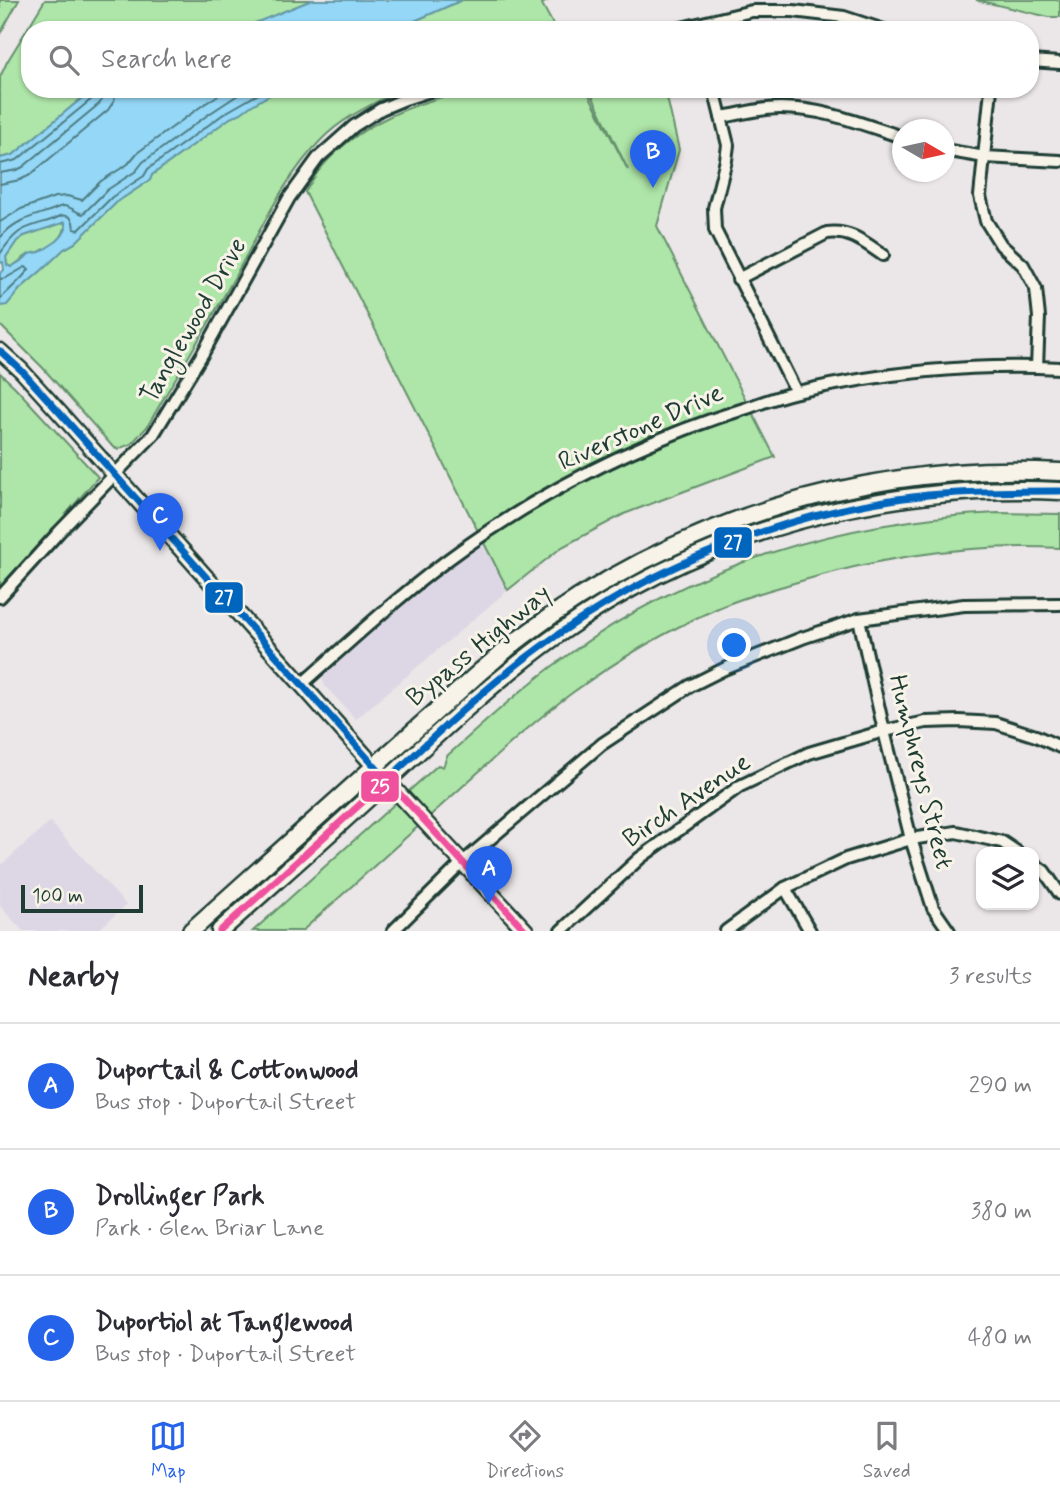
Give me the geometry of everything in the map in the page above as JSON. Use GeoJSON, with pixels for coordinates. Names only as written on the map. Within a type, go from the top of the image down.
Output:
{"type":"FeatureCollection","features":[{"type":"Feature","properties":{"kind":"highway","name":"Bypass Highway"},"geometry":{"type":"LineString","coordinates":[[191,931],[521,637],[618,574],[666,549],[716,528],[801,499],[897,479],[992,471],[1060,472]]}},
{"type":"Feature","properties":{"kind":"highway","name":"Bypass Highway"},"geometry":{"type":"LineString","coordinates":[[220,931],[503,677],[558,634],[627,591],[710,551],[797,520],[832,511],[955,492],[1002,489],[1060,491]]}},
{"type":"Feature","properties":{"kind":"main road"},"geometry":{"type":"LineString","coordinates":[[0,351],[21,370],[387,780],[526,931]]}},
{"type":"Feature","properties":{"kind":"street"},"geometry":{"type":"LineString","coordinates":[[718,21],[751,11],[793,10],[856,21]]}},
{"type":"Feature","properties":{"kind":"street"},"geometry":{"type":"LineString","coordinates":[[1039,62],[1060,63]]}},
{"type":"Feature","properties":{"kind":"street","name":"Tanglewood Drive"},"geometry":{"type":"LineString","coordinates":[[0,597],[59,532],[150,440],[215,333],[289,198],[309,169],[333,143],[367,117],[410,98]]}},
{"type":"Feature","properties":{"kind":"street"},"geometry":{"type":"LineString","coordinates":[[716,98],[728,145],[714,208],[715,230],[796,392]]}},
{"type":"Feature","properties":{"kind":"street"},"geometry":{"type":"LineString","coordinates":[[990,98],[980,197],[986,221],[1001,245],[1023,265],[1035,289],[1039,317],[1037,367]]}},
{"type":"Feature","properties":{"kind":"street"},"geometry":{"type":"LineString","coordinates":[[721,117],[778,108],[811,109],[892,134]]}},
{"type":"Feature","properties":{"kind":"street"},"geometry":{"type":"LineString","coordinates":[[955,152],[985,157],[1060,160]]}},
{"type":"Feature","properties":{"kind":"street"},"geometry":{"type":"LineString","coordinates":[[738,279],[827,233],[847,233],[883,256]]}},
{"type":"Feature","properties":{"kind":"street","name":"Riverstone Drive"},"geometry":{"type":"LineString","coordinates":[[302,684],[397,600],[473,541],[533,502],[625,454],[704,421],[796,392],[859,380],[946,369],[1060,368]]}},
{"type":"Feature","properties":{"kind":"street"},"geometry":{"type":"LineString","coordinates":[[395,930],[463,862],[603,744],[690,686],[723,668],[859,620],[964,605],[1060,604]]}},
{"type":"Feature","properties":{"kind":"street","name":"Humphreys Street"},"geometry":{"type":"LineString","coordinates":[[859,620],[911,839],[933,908],[949,931]]}},
{"type":"Feature","properties":{"kind":"street","name":"Birch Avenue"},"geometry":{"type":"LineString","coordinates":[[561,931],[640,858],[740,786],[809,753],[926,722],[960,721],[996,723],[1060,747]]}},
{"type":"Feature","properties":{"kind":"street"},"geometry":{"type":"LineString","coordinates":[[726,931],[785,888],[846,859],[911,839],[956,832],[1002,842],[1010,847]]}},
{"type":"Feature","properties":{"kind":"street"},"geometry":{"type":"LineString","coordinates":[[1039,868],[1060,894]]}},
{"type":"Feature","properties":{"kind":"street"},"geometry":{"type":"LineString","coordinates":[[785,888],[810,931]]}},
{"type":"Feature","properties":{"kind":"shaded area"},"geometry":{"type":"Polygon","coordinates":[[[484,542],[508,590],[356,719],[325,686],[324,675],[401,606],[453,563],[484,542]]]}},
{"type":"Feature","properties":{"kind":"shaded area"},"geometry":{"type":"Polygon","coordinates":[[[50,822],[126,905],[97,931],[23,931],[0,906],[0,866],[50,822]]]}},
{"type":"Feature","properties":{"kind":"green space"},"geometry":{"type":"Polygon","coordinates":[[[0,0],[19,0],[0,34],[0,0]]]}},
{"type":"Feature","properties":{"kind":"green space"},"geometry":{"type":"Polygon","coordinates":[[[45,0],[312,0],[260,21],[32,21],[45,0]]]}},
{"type":"Feature","properties":{"kind":"green space"},"geometry":{"type":"Polygon","coordinates":[[[462,0],[549,0],[542,4],[551,21],[415,21],[462,0]]]}},
{"type":"Feature","properties":{"kind":"green space"},"geometry":{"type":"Polygon","coordinates":[[[976,0],[1060,0],[1060,17],[1049,17],[976,0]]]}},
{"type":"Feature","properties":{"kind":"green space"},"geometry":{"type":"Polygon","coordinates":[[[21,39],[21,98],[82,98],[13,155],[0,158],[0,77],[21,39]]]}},
{"type":"Feature","properties":{"kind":"green space"},"geometry":{"type":"Polygon","coordinates":[[[264,98],[385,98],[339,124],[307,156],[272,207],[223,298],[147,427],[131,444],[118,449],[112,446],[43,368],[0,325],[0,306],[7,304],[20,289],[64,249],[75,243],[117,202],[230,118],[264,98]]]}},
{"type":"Feature","properties":{"kind":"green space"},"geometry":{"type":"Polygon","coordinates":[[[438,98],[591,98],[628,170],[593,98],[667,98],[679,150],[657,226],[775,457],[624,514],[562,547],[508,590],[305,192],[318,172],[352,139],[388,117],[438,98]]]}},
{"type":"Feature","properties":{"kind":"green space"},"geometry":{"type":"Polygon","coordinates":[[[65,222],[64,232],[54,243],[11,267],[7,265],[6,257],[17,241],[65,222]]]}},
{"type":"Feature","properties":{"kind":"green space"},"geometry":{"type":"Polygon","coordinates":[[[0,373],[98,477],[0,591],[0,373]]]}},
{"type":"Feature","properties":{"kind":"green space"},"geometry":{"type":"Polygon","coordinates":[[[998,513],[1060,514],[1060,548],[959,550],[892,559],[763,592],[695,619],[623,658],[556,705],[302,931],[253,931],[438,765],[443,767],[447,756],[504,705],[549,668],[614,624],[664,596],[717,572],[826,537],[940,517],[998,513]]]}},
{"type":"Feature","properties":{"kind":"water"},"geometry":{"type":"Polygon","coordinates":[[[312,0],[462,0],[415,21],[260,21],[312,0]]]}},
{"type":"Feature","properties":{"kind":"water"},"geometry":{"type":"Polygon","coordinates":[[[82,98],[264,98],[230,118],[117,202],[75,243],[64,249],[20,289],[7,305],[0,306],[0,273],[4,270],[3,262],[0,263],[0,158],[13,155],[82,98]],[[65,222],[24,236],[6,257],[7,265],[11,267],[29,254],[40,252],[62,236],[66,229],[65,222]]]}},
{"type":"Feature","properties":{"kind":"transit line","name":"27"},"geometry":{"type":"LineString","coordinates":[[0,351],[59,412],[387,780],[480,695],[582,618],[628,591],[723,546],[773,528],[876,502],[928,495],[994,491],[1060,491]]}},
{"type":"Feature","properties":{"kind":"transit line","name":"25"},"geometry":{"type":"LineString","coordinates":[[220,931],[387,780],[526,931]]}},
{"type":"Feature","properties":{"kind":"place","name":"Drollinger Park"},"geometry":{"type":"Point","coordinates":[653,188]}},
{"type":"Feature","properties":{"kind":"place","name":"Duportiol at Tanglewood"},"geometry":{"type":"Point","coordinates":[160,551]}},
{"type":"Feature","properties":{"kind":"place","name":"Duportail & Cottonwood"},"geometry":{"type":"Point","coordinates":[489,904]}}]}
